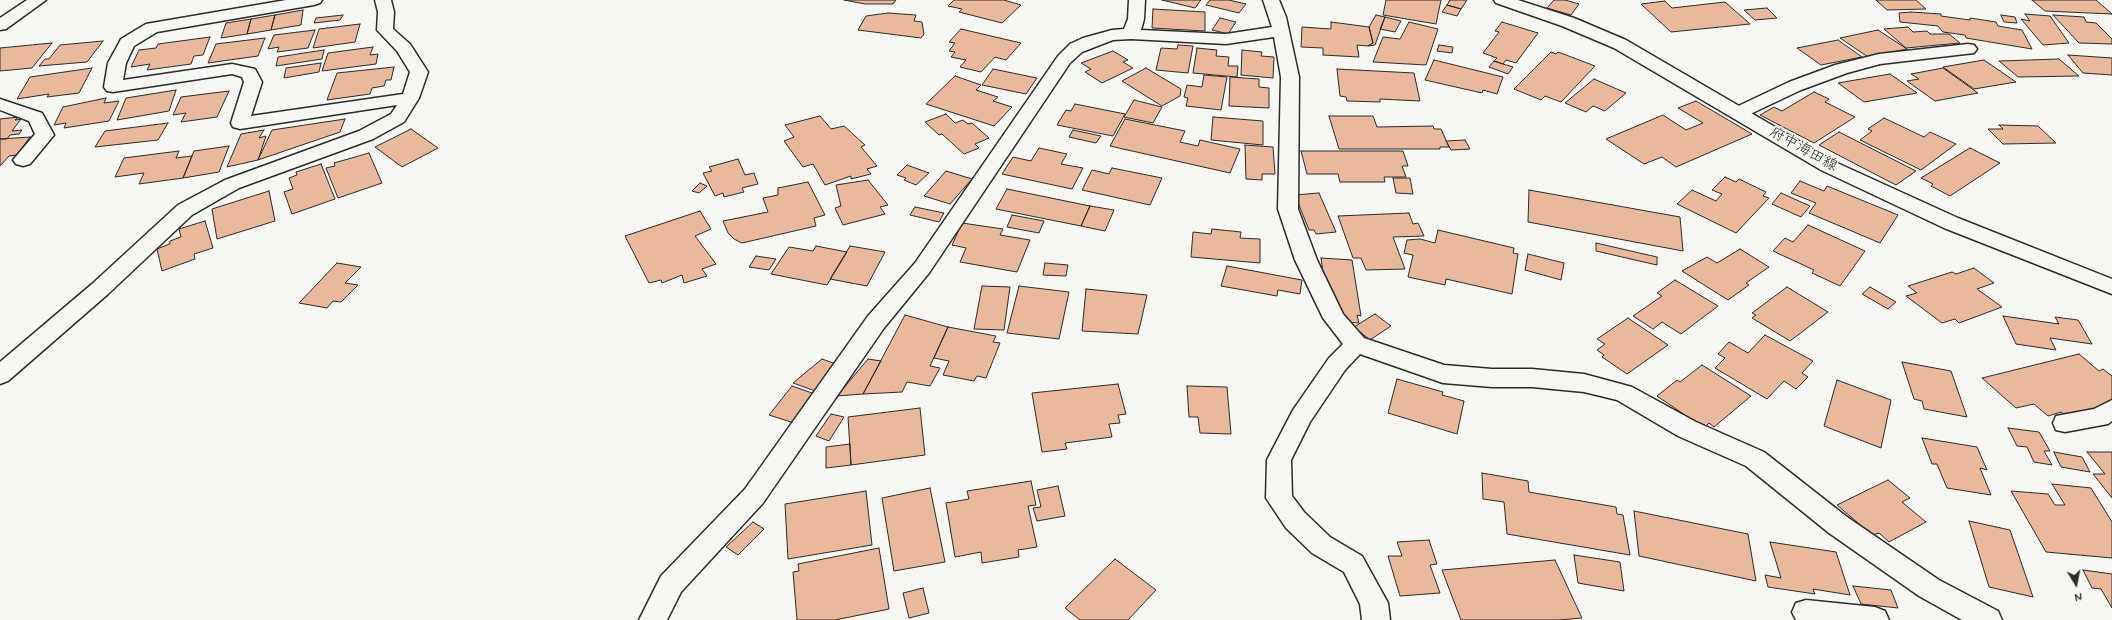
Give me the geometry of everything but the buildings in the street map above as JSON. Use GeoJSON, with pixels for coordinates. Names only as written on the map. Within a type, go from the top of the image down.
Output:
{"type":"FeatureCollection","features":[{"type":"Feature","properties":{"kind":"street"},"geometry":{"type":"LineString","coordinates":[[0,25],[38,0]]}},
{"type":"Feature","properties":{"kind":"street"},"geometry":{"type":"LineString","coordinates":[[314,0],[152,28],[127,43],[117,63],[113,88],[232,70],[250,73],[253,82],[240,124],[410,98]]}},
{"type":"Feature","properties":{"kind":"street"},"geometry":{"type":"LineString","coordinates":[[0,375],[100,289],[184,210],[232,184],[366,135],[398,118],[410,98],[419,72],[404,48],[385,30],[386,12],[383,0]]}},
{"type":"Feature","properties":{"kind":"street"},"geometry":{"type":"LineString","coordinates":[[1131,34],[1136,19],[1137,0]]}},
{"type":"Feature","properties":{"kind":"street"},"geometry":{"type":"LineString","coordinates":[[1273,0],[1278,17],[1290,77],[1288,209],[1306,260],[1334,318],[1356,344],[1443,374],[1492,378],[1532,378],[1584,383],[1624,393],[1687,428],[1755,459],[1838,525],[1928,588],[1988,620]]}},
{"type":"Feature","properties":{"kind":"street","name":"府中海田線"},"geometry":{"type":"LineString","coordinates":[[1504,0],[1568,22],[1620,44],[1828,166],[1951,223],[2112,287]]}},
{"type":"Feature","properties":{"kind":"street"},"geometry":{"type":"LineString","coordinates":[[653,620],[671,584],[754,496],[876,322],[922,268],[1064,60],[1076,48],[1089,42],[1112,35],[1131,34],[1226,39],[1280,31]]}},
{"type":"Feature","properties":{"kind":"street"},"geometry":{"type":"LineString","coordinates":[[1738,113],[1795,86],[1841,69],[1879,59],[1968,49]]}},
{"type":"Feature","properties":{"kind":"street"},"geometry":{"type":"LineString","coordinates":[[0,104],[36,117],[45,135],[23,160]]}},
{"type":"Feature","properties":{"kind":"street"},"geometry":{"type":"LineString","coordinates":[[1356,344],[1337,364],[1302,417],[1279,460],[1279,498],[1295,520],[1322,545],[1353,564],[1374,603],[1376,620]]}},
{"type":"Feature","properties":{"kind":"street"},"geometry":{"type":"LineString","coordinates":[[2065,423],[2100,417],[2112,409]]}},
{"type":"Feature","properties":{"kind":"street"},"geometry":{"type":"LineString","coordinates":[[1806,612],[1875,620]]}}]}
